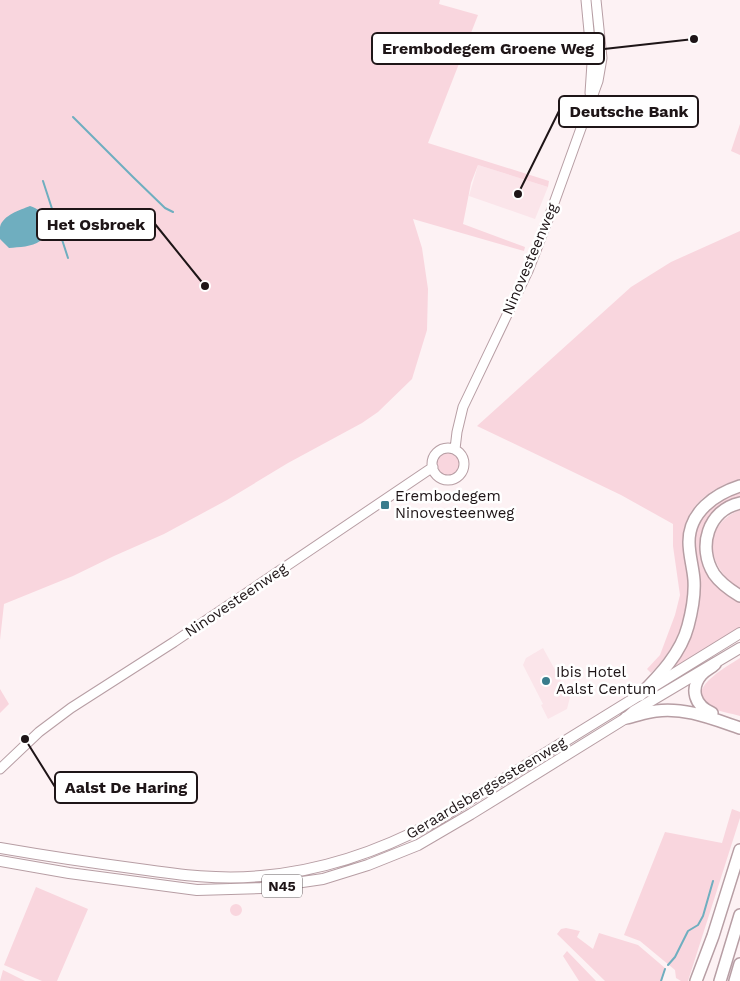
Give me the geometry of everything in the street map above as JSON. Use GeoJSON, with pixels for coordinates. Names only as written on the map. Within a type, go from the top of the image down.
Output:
{"type":"FeatureCollection","features":[{"type":"Feature","properties":{"kind":"highway"},"geometry":{"type":"LineString","coordinates":[[640,695],[674,656],[688,628],[694,599],[689,542],[693,524],[701,510],[712,499],[720,493],[740,486]]}},
{"type":"Feature","properties":{"kind":"highway"},"geometry":{"type":"LineString","coordinates":[[740,503],[729,507],[718,515],[709,528],[706,554],[713,572],[726,587],[740,596]]}},
{"type":"Feature","properties":{"kind":"highway","name":"Geraardsbergsesteenweg"},"geometry":{"type":"LineString","coordinates":[[0,848],[71,860],[198,877],[259,877],[319,867],[394,842],[434,822],[740,633]]}},
{"type":"Feature","properties":{"kind":"highway","name":"Geraardsbergsesteenweg"},"geometry":{"type":"LineString","coordinates":[[0,861],[69,873],[197,890],[261,888],[323,879],[368,865],[418,845],[626,718],[674,686],[740,648]]}},
{"type":"Feature","properties":{"kind":"highway"},"geometry":{"type":"LineString","coordinates":[[715,664],[704,672],[698,680],[695,692],[698,704],[707,711],[740,722]]}},
{"type":"Feature","properties":{"kind":"highway"},"geometry":{"type":"LineString","coordinates":[[626,718],[654,711],[669,710],[700,715],[740,728]]}},
{"type":"Feature","properties":{"kind":"highway"},"geometry":{"type":"LineString","coordinates":[[696,981],[713,936],[740,850]]}},
{"type":"Feature","properties":{"kind":"highway"},"geometry":{"type":"LineString","coordinates":[[720,981],[740,915]]}},
{"type":"Feature","properties":{"kind":"highway"},"geometry":{"type":"LineString","coordinates":[[735,981],[740,964]]}},
{"type":"Feature","properties":{"kind":"main road","name":"Ninovesteenweg"},"geometry":{"type":"LineString","coordinates":[[586,0],[592,63],[588,108]]}},
{"type":"Feature","properties":{"kind":"main road","name":"Ninovesteenweg"},"geometry":{"type":"LineString","coordinates":[[451,448],[463,407],[530,266],[550,217],[591,103],[602,58],[596,0]]}},
{"type":"Feature","properties":{"kind":"main road"},"geometry":{"type":"LineString","coordinates":[[451,448],[463,456],[464,466],[459,476],[449,480],[440,478],[435,471],[433,461],[437,452],[451,448]]}},
{"type":"Feature","properties":{"kind":"main road","name":"Ninovesteenweg"},"geometry":{"type":"LineString","coordinates":[[0,769],[39,732],[71,708],[174,642],[400,490],[403,486],[435,471]]}},
{"type":"Feature","properties":{"kind":"shaded area"},"geometry":{"type":"Polygon","coordinates":[[[0,0],[440,0],[439,4],[478,15],[428,143],[549,181],[548,187],[478,165],[471,183],[463,224],[525,247],[524,251],[413,219],[422,248],[428,289],[427,330],[412,379],[378,412],[227,500],[164,534],[73,576],[4,604],[0,640],[0,0]]]}},
{"type":"Feature","properties":{"kind":"shaded area"},"geometry":{"type":"Polygon","coordinates":[[[740,124],[740,155],[731,151],[740,124]]]}},
{"type":"Feature","properties":{"kind":"shaded area"},"geometry":{"type":"Polygon","coordinates":[[[478,165],[548,187],[535,219],[469,196],[478,165]]]}},
{"type":"Feature","properties":{"kind":"shaded area"},"geometry":{"type":"Polygon","coordinates":[[[740,231],[740,479],[709,493],[693,509],[687,519],[683,541],[688,599],[684,619],[671,648],[651,673],[647,669],[660,655],[675,615],[680,595],[673,546],[673,524],[621,495],[477,426],[631,287],[671,262],[740,231]]]}},
{"type":"Feature","properties":{"kind":"shaded area"},"geometry":{"type":"Polygon","coordinates":[[[443,452],[453,452],[460,459],[460,469],[453,476],[443,476],[436,469],[436,459],[443,452]]]}},
{"type":"Feature","properties":{"kind":"shaded area"},"geometry":{"type":"Polygon","coordinates":[[[740,490],[740,499],[703,532],[722,591],[740,602],[740,627],[669,672],[690,637],[698,614],[699,586],[695,556],[697,528],[703,515],[713,504],[740,490]]]}},
{"type":"Feature","properties":{"kind":"shaded area"},"geometry":{"type":"Polygon","coordinates":[[[740,510],[740,589],[720,570],[713,548],[714,536],[718,526],[727,517],[740,510]]]}},
{"type":"Feature","properties":{"kind":"shaded area","name":"Ibis Hotel Aalst Centum"},"geometry":{"type":"Polygon","coordinates":[[[543,648],[570,697],[567,709],[548,719],[541,705],[543,704],[523,665],[526,658],[543,648]]]}},
{"type":"Feature","properties":{"kind":"shaded area"},"geometry":{"type":"Polygon","coordinates":[[[740,658],[740,716],[710,707],[703,700],[701,693],[710,679],[740,658]]]}},
{"type":"Feature","properties":{"kind":"shaded area"},"geometry":{"type":"Polygon","coordinates":[[[0,689],[9,704],[0,713],[0,689]]]}},
{"type":"Feature","properties":{"kind":"shaded area"},"geometry":{"type":"Polygon","coordinates":[[[732,809],[740,812],[740,818],[688,981],[681,981],[676,978],[675,970],[640,941],[624,935],[665,832],[722,843],[732,809]]]}},
{"type":"Feature","properties":{"kind":"shaded area"},"geometry":{"type":"Polygon","coordinates":[[[36,887],[88,909],[57,981],[42,981],[4,965],[36,887]]]}},
{"type":"Feature","properties":{"kind":"shaded area"},"geometry":{"type":"Polygon","coordinates":[[[234,904],[238,904],[242,910],[238,916],[234,916],[230,912],[230,908],[234,904]]]}},
{"type":"Feature","properties":{"kind":"shaded area"},"geometry":{"type":"Polygon","coordinates":[[[566,928],[580,931],[577,937],[593,949],[599,933],[638,945],[665,968],[662,981],[605,981],[557,934],[561,929],[566,928]]]}},
{"type":"Feature","properties":{"kind":"shaded area"},"geometry":{"type":"Polygon","coordinates":[[[567,951],[596,981],[579,981],[563,956],[567,951]]]}},
{"type":"Feature","properties":{"kind":"shaded area"},"geometry":{"type":"Polygon","coordinates":[[[3,970],[25,981],[0,981],[3,970]]]}},
{"type":"Feature","properties":{"kind":"water"},"geometry":{"type":"Polygon","coordinates":[[[30,206],[40,211],[47,220],[48,231],[37,243],[9,248],[0,239],[2,223],[12,213],[30,206]]]}},
{"type":"Feature","properties":{"kind":"waterway"},"geometry":{"type":"LineString","coordinates":[[73,117],[165,208],[173,212]]}},
{"type":"Feature","properties":{"kind":"waterway"},"geometry":{"type":"LineString","coordinates":[[43,181],[68,258]]}},
{"type":"Feature","properties":{"kind":"waterway"},"geometry":{"type":"LineString","coordinates":[[668,965],[675,957],[688,931],[698,925],[703,916],[713,881]]}},
{"type":"Feature","properties":{"kind":"waterway"},"geometry":{"type":"LineString","coordinates":[[661,981],[665,969]]}},
{"type":"Feature","properties":{"kind":"place","name":"Erembodegem Groene Weg"},"geometry":{"type":"Point","coordinates":[694,39]}},
{"type":"Feature","properties":{"kind":"place","name":"Deutsche Bank"},"geometry":{"type":"Point","coordinates":[518,194]}},
{"type":"Feature","properties":{"kind":"place","name":"Het Osbroek"},"geometry":{"type":"Point","coordinates":[205,286]}},
{"type":"Feature","properties":{"kind":"place","name":"Erembodegem Ninovesteenweg"},"geometry":{"type":"Point","coordinates":[385,505]}},
{"type":"Feature","properties":{"kind":"place","name":"Ibis Hotel Aalst Centum"},"geometry":{"type":"Point","coordinates":[546,681]}},
{"type":"Feature","properties":{"kind":"place","name":"Aalst De Haring"},"geometry":{"type":"Point","coordinates":[25,739]}}]}
